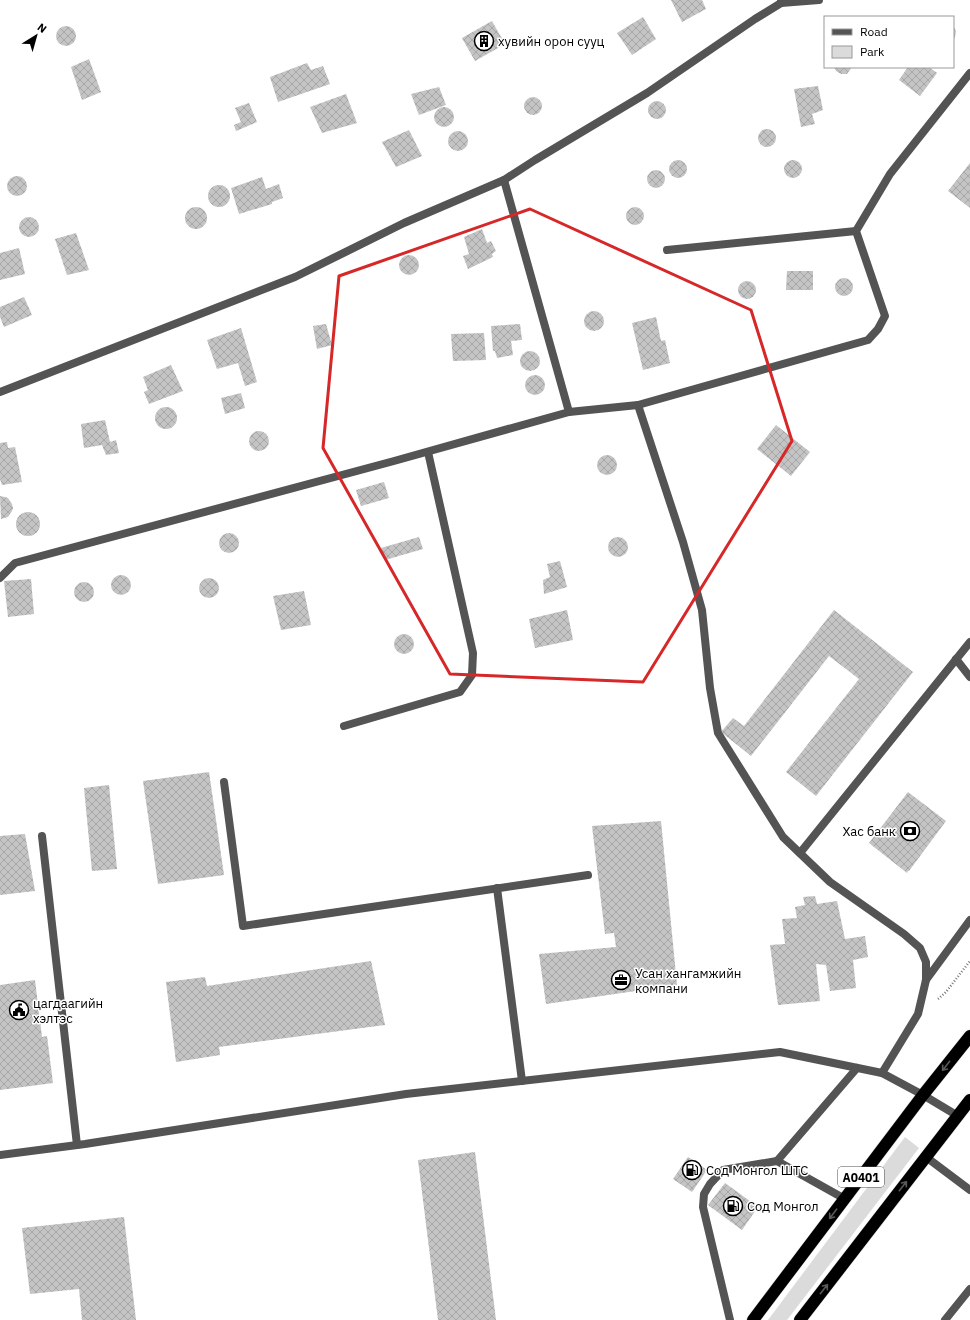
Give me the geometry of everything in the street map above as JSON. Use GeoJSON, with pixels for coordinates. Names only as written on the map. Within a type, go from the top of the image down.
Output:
{"type":"FeatureCollection","features":[{"type":"Feature","properties":{"kind":"highway","name":"A0401"},"geometry":{"type":"LineString","coordinates":[[753,1320],[923,1095],[970,1036]]}},
{"type":"Feature","properties":{"kind":"highway","name":"A0401"},"geometry":{"type":"LineString","coordinates":[[800,1320],[970,1100]]}},
{"type":"Feature","properties":{"kind":"street"},"geometry":{"type":"LineString","coordinates":[[0,392],[295,277],[404,223],[504,180],[647,93],[781,2],[818,0]]}},
{"type":"Feature","properties":{"kind":"street"},"geometry":{"type":"LineString","coordinates":[[0,578],[15,563],[428,452],[569,412],[638,405],[868,340],[878,329],[885,316],[856,231],[890,174],[970,73]]}},
{"type":"Feature","properties":{"kind":"street"},"geometry":{"type":"LineString","coordinates":[[504,180],[569,412]]}},
{"type":"Feature","properties":{"kind":"street"},"geometry":{"type":"LineString","coordinates":[[667,250],[856,231]]}},
{"type":"Feature","properties":{"kind":"street"},"geometry":{"type":"LineString","coordinates":[[638,405],[683,542],[702,610],[710,688],[718,734],[783,838],[830,882],[904,934],[920,948],[926,962],[926,980],[918,1014],[882,1073]]}},
{"type":"Feature","properties":{"kind":"street"},"geometry":{"type":"LineString","coordinates":[[344,726],[460,692],[472,675],[473,653],[428,452]]}},
{"type":"Feature","properties":{"kind":"street"},"geometry":{"type":"LineString","coordinates":[[800,853],[970,642]]}},
{"type":"Feature","properties":{"kind":"street"},"geometry":{"type":"LineString","coordinates":[[956,659],[970,677]]}},
{"type":"Feature","properties":{"kind":"street"},"geometry":{"type":"LineString","coordinates":[[224,782],[243,926],[588,875]]}},
{"type":"Feature","properties":{"kind":"street"},"geometry":{"type":"LineString","coordinates":[[42,836],[78,1145]]}},
{"type":"Feature","properties":{"kind":"street"},"geometry":{"type":"LineString","coordinates":[[497,888],[522,1081]]}},
{"type":"Feature","properties":{"kind":"street"},"geometry":{"type":"LineString","coordinates":[[926,980],[970,920]]}},
{"type":"Feature","properties":{"kind":"street"},"geometry":{"type":"LineString","coordinates":[[0,1155],[78,1145],[406,1094],[780,1052],[882,1073],[958,1116]]}},
{"type":"Feature","properties":{"kind":"street"},"geometry":{"type":"LineString","coordinates":[[777,1161],[857,1068]]}},
{"type":"Feature","properties":{"kind":"street"},"geometry":{"type":"LineString","coordinates":[[926,1157],[970,1190]]}},
{"type":"Feature","properties":{"kind":"street"},"geometry":{"type":"LineString","coordinates":[[730,1320],[702,1207],[704,1194],[710,1184],[723,1170],[777,1161],[845,1199]]}},
{"type":"Feature","properties":{"kind":"street"},"geometry":{"type":"LineString","coordinates":[[945,1320],[970,1289]]}},
{"type":"Feature","properties":{"kind":"path"},"geometry":{"type":"LineString","coordinates":[[918,1014],[946,992],[970,962]]}},
{"type":"Feature","properties":{"kind":"highlighted area"},"geometry":{"type":"Polygon","coordinates":[[[530,209],[751,310],[792,441],[643,682],[450,674],[323,448],[339,276],[530,209]]]}},
{"type":"Feature","properties":{"kind":"green space"},"geometry":{"type":"Polygon","coordinates":[[[905,1137],[919,1148],[787,1320],[768,1320],[905,1137]]]}},
{"type":"Feature","properties":{"kind":"building"},"geometry":{"type":"Polygon","coordinates":[[[671,0],[702,0],[706,9],[682,22],[671,0]]]}},
{"type":"Feature","properties":{"kind":"building","name":"хувийн орон сууц"},"geometry":{"type":"Polygon","coordinates":[[[643,17],[656,39],[632,55],[617,33],[643,17]]]}},
{"type":"Feature","properties":{"kind":"building","name":"хувийн орон сууц"},"geometry":{"type":"Polygon","coordinates":[[[492,21],[505,44],[475,61],[462,38],[492,21]]]}},
{"type":"Feature","properties":{"kind":"building"},"geometry":{"type":"Polygon","coordinates":[[[66,26],[73,29],[76,36],[73,43],[66,46],[59,43],[56,36],[59,29],[66,26]]]}},
{"type":"Feature","properties":{"kind":"building"},"geometry":{"type":"Polygon","coordinates":[[[954,27],[956,31],[954,38],[954,27]]]}},
{"type":"Feature","properties":{"kind":"building"},"geometry":{"type":"Polygon","coordinates":[[[89,59],[101,92],[82,100],[71,67],[89,59]]]}},
{"type":"Feature","properties":{"kind":"building"},"geometry":{"type":"Polygon","coordinates":[[[307,63],[311,70],[323,66],[330,84],[278,102],[270,77],[307,63]]]}},
{"type":"Feature","properties":{"kind":"building"},"geometry":{"type":"Polygon","coordinates":[[[834,68],[851,68],[847,74],[841,74],[834,68]]]}},
{"type":"Feature","properties":{"kind":"building"},"geometry":{"type":"Polygon","coordinates":[[[907,68],[930,68],[937,73],[920,96],[899,80],[907,68]]]}},
{"type":"Feature","properties":{"kind":"building"},"geometry":{"type":"Polygon","coordinates":[[[818,86],[823,110],[812,114],[815,124],[801,127],[794,89],[818,86]]]}},
{"type":"Feature","properties":{"kind":"building"},"geometry":{"type":"Polygon","coordinates":[[[439,87],[446,105],[419,115],[411,94],[439,87]]]}},
{"type":"Feature","properties":{"kind":"building"},"geometry":{"type":"Polygon","coordinates":[[[346,94],[357,123],[322,133],[310,107],[346,94]]]}},
{"type":"Feature","properties":{"kind":"building"},"geometry":{"type":"Polygon","coordinates":[[[533,97],[539,100],[542,106],[539,112],[533,115],[527,112],[524,106],[527,100],[533,97]]]}},
{"type":"Feature","properties":{"kind":"building"},"geometry":{"type":"Polygon","coordinates":[[[657,101],[663,104],[666,110],[663,116],[657,119],[651,116],[648,110],[651,104],[657,101]]]}},
{"type":"Feature","properties":{"kind":"building"},"geometry":{"type":"Polygon","coordinates":[[[249,103],[257,122],[236,131],[234,125],[241,122],[235,108],[249,103]]]}},
{"type":"Feature","properties":{"kind":"building"},"geometry":{"type":"Polygon","coordinates":[[[444,107],[451,110],[454,117],[451,124],[444,127],[437,124],[434,117],[437,110],[444,107]]]}},
{"type":"Feature","properties":{"kind":"building"},"geometry":{"type":"Polygon","coordinates":[[[767,129],[773,132],[776,138],[773,144],[767,147],[761,144],[758,138],[761,132],[767,129]]]}},
{"type":"Feature","properties":{"kind":"building"},"geometry":{"type":"Polygon","coordinates":[[[409,130],[422,156],[396,167],[382,142],[409,130]]]}},
{"type":"Feature","properties":{"kind":"building"},"geometry":{"type":"Polygon","coordinates":[[[458,131],[465,134],[468,141],[465,148],[458,151],[451,148],[448,141],[451,134],[458,131]]]}},
{"type":"Feature","properties":{"kind":"building"},"geometry":{"type":"Polygon","coordinates":[[[678,160],[684,163],[687,169],[684,175],[678,178],[672,175],[669,169],[672,163],[678,160]]]}},
{"type":"Feature","properties":{"kind":"building"},"geometry":{"type":"Polygon","coordinates":[[[793,160],[799,163],[802,169],[799,175],[793,178],[787,175],[784,169],[787,163],[793,160]]]}},
{"type":"Feature","properties":{"kind":"building"},"geometry":{"type":"Polygon","coordinates":[[[970,163],[970,208],[948,191],[970,163]]]}},
{"type":"Feature","properties":{"kind":"building"},"geometry":{"type":"Polygon","coordinates":[[[656,170],[662,173],[665,179],[662,185],[656,188],[650,185],[647,179],[650,173],[656,170]]]}},
{"type":"Feature","properties":{"kind":"building"},"geometry":{"type":"Polygon","coordinates":[[[17,176],[24,179],[27,186],[24,193],[17,196],[10,193],[7,186],[10,179],[17,176]]]}},
{"type":"Feature","properties":{"kind":"building"},"geometry":{"type":"Polygon","coordinates":[[[262,177],[266,189],[279,184],[283,198],[272,202],[272,204],[239,214],[231,188],[262,177]]]}},
{"type":"Feature","properties":{"kind":"building"},"geometry":{"type":"Polygon","coordinates":[[[215,185],[223,185],[230,192],[230,200],[223,207],[215,207],[208,200],[208,192],[215,185]]]}},
{"type":"Feature","properties":{"kind":"building"},"geometry":{"type":"Polygon","coordinates":[[[192,207],[200,207],[207,214],[207,222],[200,229],[192,229],[185,222],[185,214],[192,207]]]}},
{"type":"Feature","properties":{"kind":"building"},"geometry":{"type":"Polygon","coordinates":[[[635,207],[641,210],[644,216],[641,222],[635,225],[629,222],[626,216],[629,210],[635,207]]]}},
{"type":"Feature","properties":{"kind":"building"},"geometry":{"type":"Polygon","coordinates":[[[29,217],[36,220],[39,227],[36,234],[29,237],[22,234],[19,227],[22,220],[29,217]]]}},
{"type":"Feature","properties":{"kind":"building"},"geometry":{"type":"Polygon","coordinates":[[[482,229],[487,243],[491,241],[496,251],[492,254],[493,257],[468,269],[463,256],[469,254],[464,237],[482,229]]]}},
{"type":"Feature","properties":{"kind":"building"},"geometry":{"type":"Polygon","coordinates":[[[76,233],[89,270],[67,275],[55,239],[76,233]]]}},
{"type":"Feature","properties":{"kind":"building"},"geometry":{"type":"Polygon","coordinates":[[[19,248],[25,274],[0,280],[0,253],[19,248]]]}},
{"type":"Feature","properties":{"kind":"building"},"geometry":{"type":"Polygon","coordinates":[[[409,255],[416,258],[419,265],[416,272],[409,275],[402,272],[399,265],[402,258],[409,255]]]}},
{"type":"Feature","properties":{"kind":"building"},"geometry":{"type":"Polygon","coordinates":[[[787,271],[813,271],[813,290],[786,290],[787,271]]]}},
{"type":"Feature","properties":{"kind":"building"},"geometry":{"type":"Polygon","coordinates":[[[844,278],[850,281],[853,287],[850,293],[844,296],[838,293],[835,287],[838,281],[844,278]]]}},
{"type":"Feature","properties":{"kind":"building"},"geometry":{"type":"Polygon","coordinates":[[[747,281],[753,284],[756,290],[753,296],[747,299],[741,296],[738,290],[741,284],[747,281]]]}},
{"type":"Feature","properties":{"kind":"building"},"geometry":{"type":"Polygon","coordinates":[[[24,297],[32,315],[4,327],[0,317],[0,307],[24,297]]]}},
{"type":"Feature","properties":{"kind":"building"},"geometry":{"type":"Polygon","coordinates":[[[594,311],[601,314],[604,321],[601,328],[594,331],[587,328],[584,321],[587,314],[594,311]]]}},
{"type":"Feature","properties":{"kind":"building"},"geometry":{"type":"Polygon","coordinates":[[[656,317],[661,341],[665,340],[670,363],[643,370],[632,323],[656,317]]]}},
{"type":"Feature","properties":{"kind":"building"},"geometry":{"type":"Polygon","coordinates":[[[326,324],[332,345],[317,349],[313,326],[326,324]]]}},
{"type":"Feature","properties":{"kind":"building"},"geometry":{"type":"Polygon","coordinates":[[[520,324],[522,340],[511,341],[513,355],[497,358],[495,351],[493,351],[491,326],[520,324]]]}},
{"type":"Feature","properties":{"kind":"building"},"geometry":{"type":"Polygon","coordinates":[[[241,328],[257,382],[245,386],[238,363],[217,369],[207,340],[241,328]]]}},
{"type":"Feature","properties":{"kind":"building"},"geometry":{"type":"Polygon","coordinates":[[[484,333],[486,360],[453,361],[451,334],[484,333]]]}},
{"type":"Feature","properties":{"kind":"building"},"geometry":{"type":"Polygon","coordinates":[[[530,351],[537,354],[540,361],[537,368],[530,371],[523,368],[520,361],[523,354],[530,351]]]}},
{"type":"Feature","properties":{"kind":"building"},"geometry":{"type":"Polygon","coordinates":[[[171,365],[183,391],[149,404],[144,392],[148,390],[143,377],[171,365]]]}},
{"type":"Feature","properties":{"kind":"building"},"geometry":{"type":"Polygon","coordinates":[[[535,375],[542,378],[545,385],[542,392],[535,395],[528,392],[525,385],[528,378],[535,375]]]}},
{"type":"Feature","properties":{"kind":"building"},"geometry":{"type":"Polygon","coordinates":[[[241,393],[245,408],[225,414],[221,398],[241,393]]]}},
{"type":"Feature","properties":{"kind":"building"},"geometry":{"type":"Polygon","coordinates":[[[162,407],[170,407],[177,414],[177,422],[170,429],[162,429],[155,422],[155,414],[162,407]]]}},
{"type":"Feature","properties":{"kind":"building"},"geometry":{"type":"Polygon","coordinates":[[[105,420],[110,442],[116,440],[119,453],[106,455],[102,445],[84,448],[81,424],[105,420]]]}},
{"type":"Feature","properties":{"kind":"building"},"geometry":{"type":"Polygon","coordinates":[[[776,425],[810,452],[791,476],[757,449],[776,425]]]}},
{"type":"Feature","properties":{"kind":"building"},"geometry":{"type":"Polygon","coordinates":[[[259,431],[266,434],[269,441],[266,448],[259,451],[252,448],[249,441],[252,434],[259,431]]]}},
{"type":"Feature","properties":{"kind":"building"},"geometry":{"type":"Polygon","coordinates":[[[7,442],[8,448],[15,447],[22,482],[2,485],[0,479],[0,443],[7,442]]]}},
{"type":"Feature","properties":{"kind":"building"},"geometry":{"type":"Polygon","coordinates":[[[607,455],[614,458],[617,465],[614,472],[607,475],[600,472],[597,465],[600,458],[607,455]]]}},
{"type":"Feature","properties":{"kind":"building"},"geometry":{"type":"Polygon","coordinates":[[[384,482],[389,498],[361,506],[356,490],[384,482]]]}},
{"type":"Feature","properties":{"kind":"building"},"geometry":{"type":"Polygon","coordinates":[[[0,496],[8,498],[13,508],[8,517],[1,519],[0,496]]]}},
{"type":"Feature","properties":{"kind":"building"},"geometry":{"type":"Polygon","coordinates":[[[28,512],[36,516],[40,524],[36,532],[28,536],[20,532],[16,524],[20,516],[28,512]]]}},
{"type":"Feature","properties":{"kind":"building"},"geometry":{"type":"Polygon","coordinates":[[[229,533],[236,536],[239,543],[236,550],[229,553],[222,550],[219,543],[222,536],[229,533]]]}},
{"type":"Feature","properties":{"kind":"building"},"geometry":{"type":"Polygon","coordinates":[[[419,537],[423,549],[385,560],[381,548],[419,537]]]}},
{"type":"Feature","properties":{"kind":"building"},"geometry":{"type":"Polygon","coordinates":[[[618,537],[625,540],[628,547],[625,554],[618,557],[611,554],[608,547],[611,540],[618,537]]]}},
{"type":"Feature","properties":{"kind":"building"},"geometry":{"type":"Polygon","coordinates":[[[560,561],[567,587],[544,594],[543,580],[550,577],[547,564],[560,561]]]}},
{"type":"Feature","properties":{"kind":"building"},"geometry":{"type":"Polygon","coordinates":[[[121,575],[128,578],[131,585],[128,592],[121,595],[114,592],[111,585],[114,578],[121,575]]]}},
{"type":"Feature","properties":{"kind":"building"},"geometry":{"type":"Polygon","coordinates":[[[209,578],[216,581],[219,588],[216,595],[209,598],[202,595],[199,588],[202,581],[209,578]]]}},
{"type":"Feature","properties":{"kind":"building"},"geometry":{"type":"Polygon","coordinates":[[[31,579],[34,614],[8,617],[4,581],[31,579]]]}},
{"type":"Feature","properties":{"kind":"building"},"geometry":{"type":"Polygon","coordinates":[[[84,582],[91,585],[94,592],[91,599],[84,602],[77,599],[74,592],[77,585],[84,582]]]}},
{"type":"Feature","properties":{"kind":"building"},"geometry":{"type":"Polygon","coordinates":[[[304,591],[311,625],[281,630],[273,596],[304,591]]]}},
{"type":"Feature","properties":{"kind":"building"},"geometry":{"type":"Polygon","coordinates":[[[567,610],[573,640],[535,648],[529,619],[567,610]]]}},
{"type":"Feature","properties":{"kind":"building"},"geometry":{"type":"Polygon","coordinates":[[[834,610],[913,672],[816,796],[786,772],[859,679],[829,656],[751,756],[721,732],[733,718],[744,726],[834,610]]]}},
{"type":"Feature","properties":{"kind":"building"},"geometry":{"type":"Polygon","coordinates":[[[404,634],[411,637],[414,644],[411,651],[404,654],[397,651],[394,644],[397,637],[404,634]]]}},
{"type":"Feature","properties":{"kind":"building"},"geometry":{"type":"Polygon","coordinates":[[[209,772],[224,875],[158,884],[143,781],[209,772]]]}},
{"type":"Feature","properties":{"kind":"building"},"geometry":{"type":"Polygon","coordinates":[[[109,785],[117,869],[92,871],[84,788],[109,785]]]}},
{"type":"Feature","properties":{"kind":"building"},"geometry":{"type":"Polygon","coordinates":[[[908,792],[946,821],[907,873],[869,843],[908,792]]]}},
{"type":"Feature","properties":{"kind":"building"},"geometry":{"type":"Polygon","coordinates":[[[661,821],[677,985],[546,1004],[539,954],[616,947],[614,933],[605,934],[592,826],[661,821]]]}},
{"type":"Feature","properties":{"kind":"building"},"geometry":{"type":"Polygon","coordinates":[[[25,834],[35,891],[0,895],[0,836],[25,834]]]}},
{"type":"Feature","properties":{"kind":"building"},"geometry":{"type":"Polygon","coordinates":[[[815,896],[817,904],[837,901],[845,939],[865,936],[868,957],[853,960],[856,988],[830,991],[826,965],[816,964],[820,1001],[778,1005],[770,945],[785,944],[782,919],[797,918],[795,907],[805,905],[803,897],[815,896]]]}},
{"type":"Feature","properties":{"kind":"building"},"geometry":{"type":"Polygon","coordinates":[[[371,961],[385,1025],[219,1047],[220,1055],[176,1062],[166,982],[205,977],[207,986],[371,961]]]}},
{"type":"Feature","properties":{"kind":"building","name":"цагдаагийн хэлтэс"},"geometry":{"type":"Polygon","coordinates":[[[35,980],[42,1037],[47,1036],[53,1083],[0,1090],[0,985],[35,980]]]}},
{"type":"Feature","properties":{"kind":"building"},"geometry":{"type":"Polygon","coordinates":[[[475,1152],[496,1320],[438,1320],[418,1160],[475,1152]]]}},
{"type":"Feature","properties":{"kind":"building"},"geometry":{"type":"Polygon","coordinates":[[[688,1157],[707,1170],[692,1192],[673,1179],[688,1157]]]}},
{"type":"Feature","properties":{"kind":"building","name":"Сод Монгол"},"geometry":{"type":"Polygon","coordinates":[[[725,1183],[758,1207],[742,1230],[708,1205],[725,1183]]]}},
{"type":"Feature","properties":{"kind":"building"},"geometry":{"type":"Polygon","coordinates":[[[124,1217],[136,1320],[82,1320],[79,1289],[30,1294],[22,1228],[124,1217]]]}},
{"type":"Feature","properties":{"kind":"place","name":"хувийн орон сууц"},"geometry":{"type":"Point","coordinates":[484,41]}},
{"type":"Feature","properties":{"kind":"place","name":"Хас банк"},"geometry":{"type":"Point","coordinates":[910,831]}},
{"type":"Feature","properties":{"kind":"place","name":"Усан хангамжийн компани"},"geometry":{"type":"Point","coordinates":[621,980]}},
{"type":"Feature","properties":{"kind":"place","name":"цагдаагийн хэлтэс"},"geometry":{"type":"Point","coordinates":[19,1010]}},
{"type":"Feature","properties":{"kind":"place","name":"Сод Монгол ШТС"},"geometry":{"type":"Point","coordinates":[692,1170]}},
{"type":"Feature","properties":{"kind":"place","name":"Сод Монгол"},"geometry":{"type":"Point","coordinates":[733,1206]}}]}
